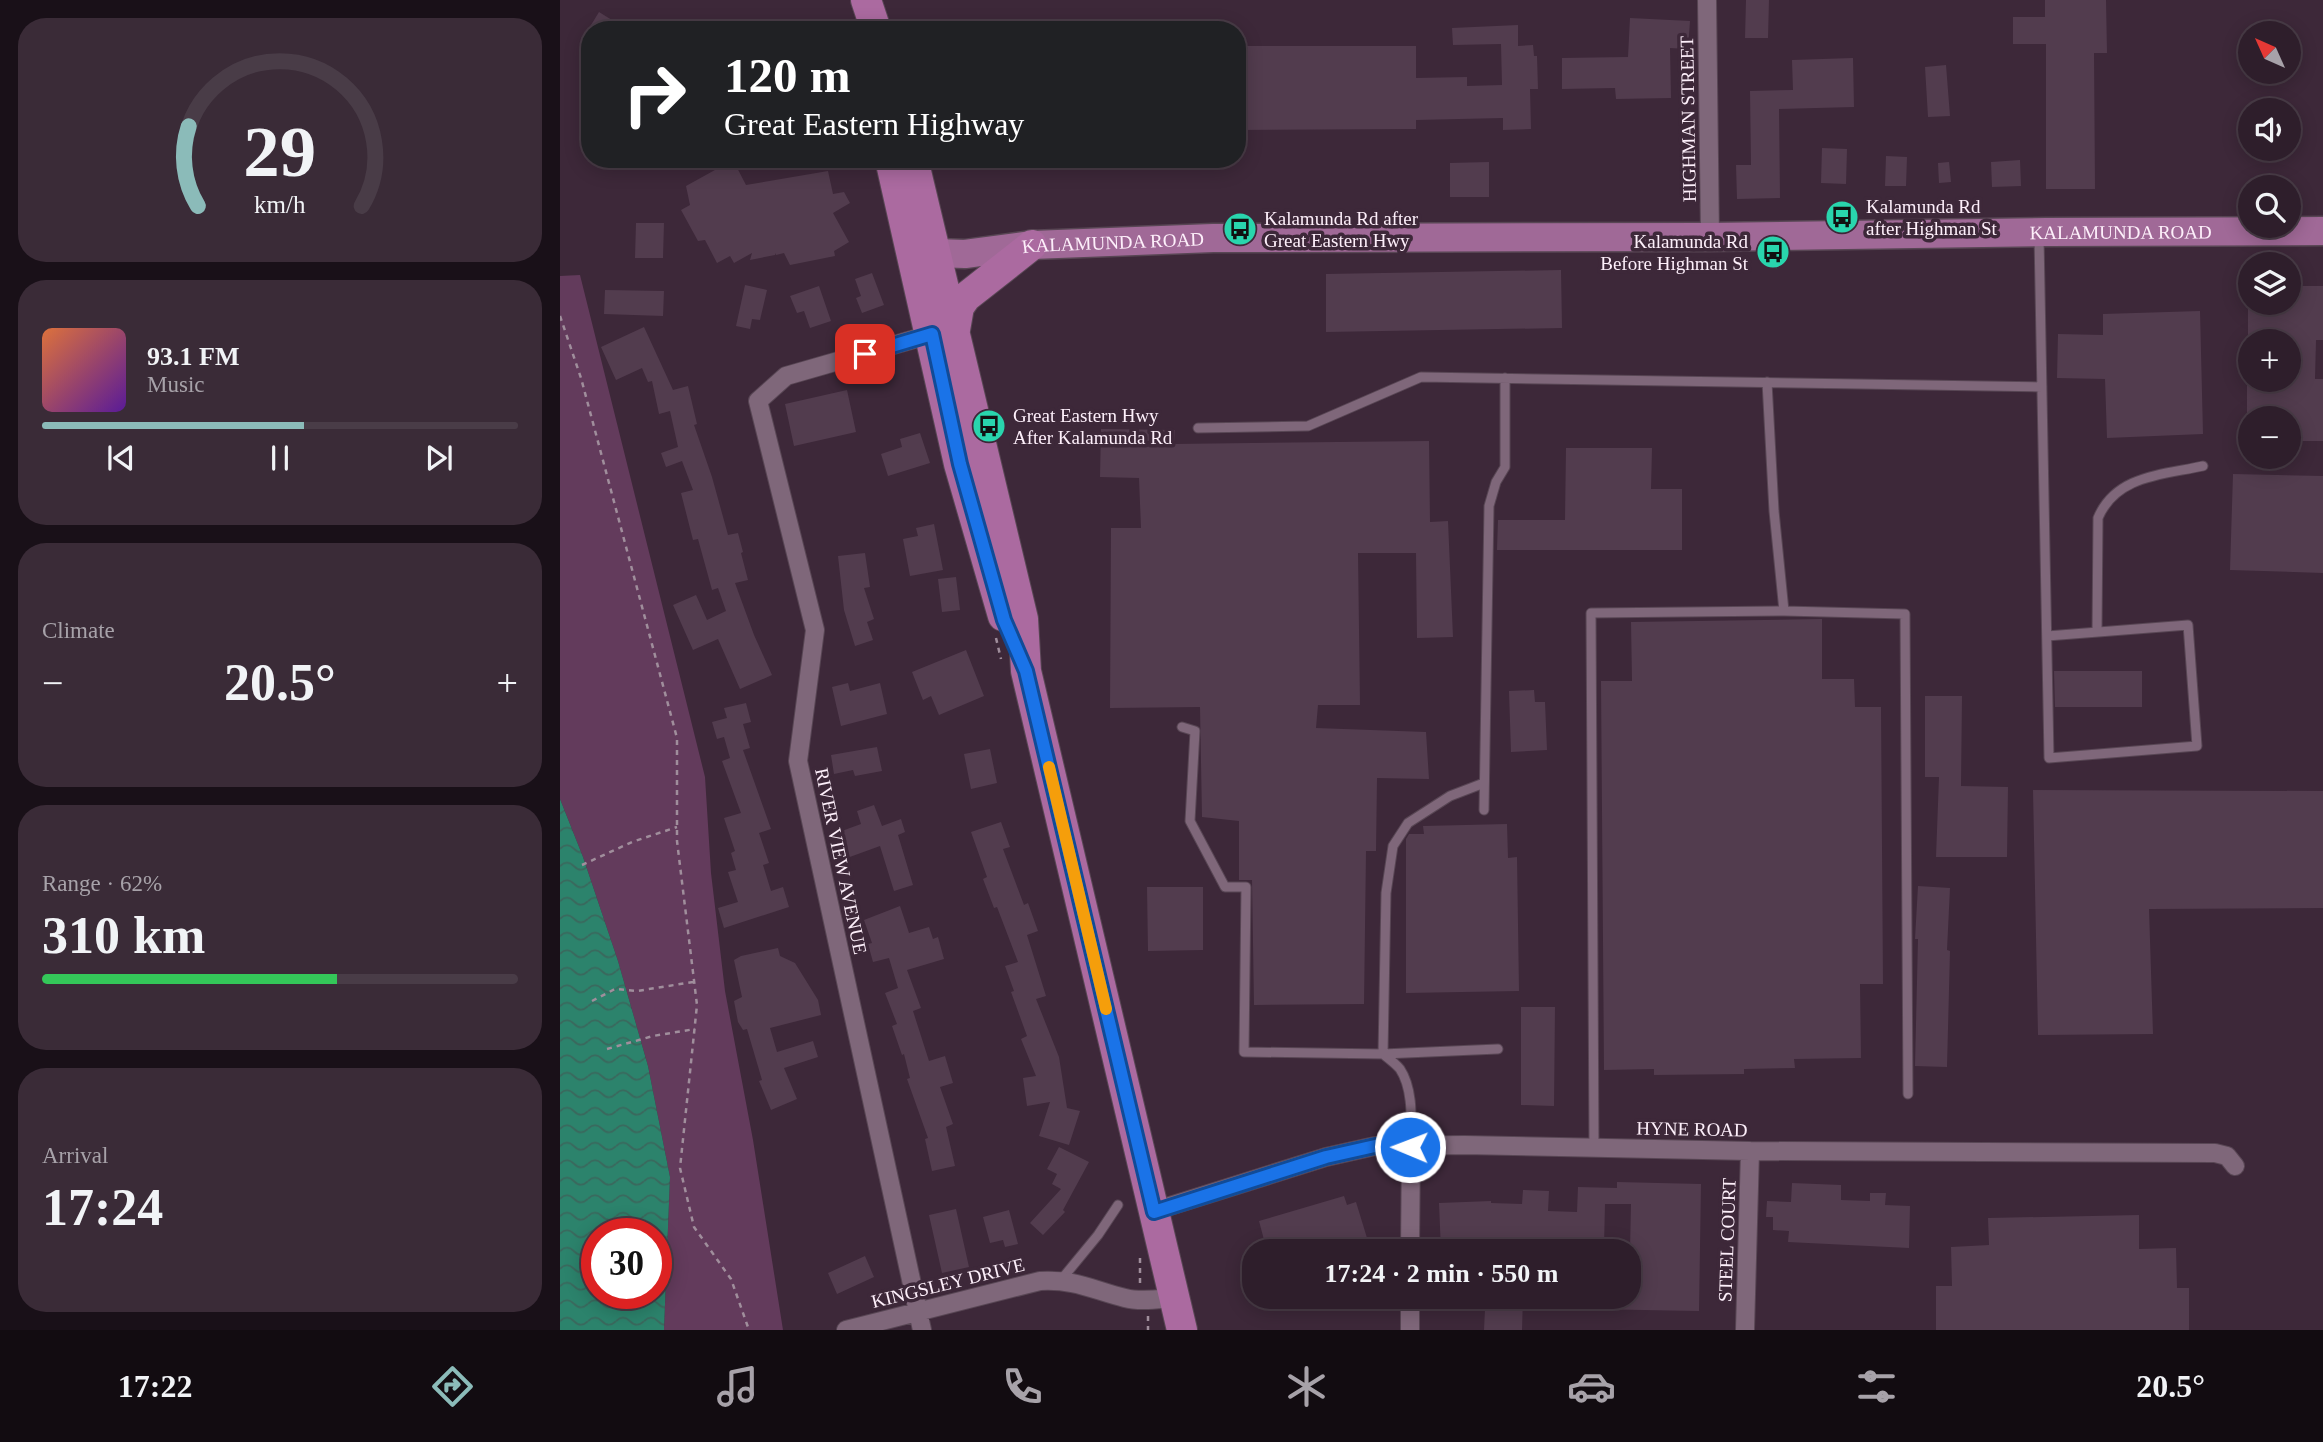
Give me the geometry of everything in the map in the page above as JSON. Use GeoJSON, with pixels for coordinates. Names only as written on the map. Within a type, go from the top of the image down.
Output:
{"type":"FeatureCollection","features":[{"type":"Feature","properties":{"kind":"highway"},"geometry":{"type":"LineString","coordinates":[[866,0],[867,21]]}},
{"type":"Feature","properties":{"kind":"highway"},"geometry":{"type":"LineString","coordinates":[[866,0],[873,21]]}},
{"type":"Feature","properties":{"kind":"highway"},"geometry":{"type":"LineString","coordinates":[[893,168],[925,256]]}},
{"type":"Feature","properties":{"kind":"highway"},"geometry":{"type":"LineString","coordinates":[[914,168],[934,334],[1023,619],[1026,671],[1182,1330]]}},
{"type":"Feature","properties":{"kind":"highway"},"geometry":{"type":"LineString","coordinates":[[934,334],[965,297],[1032,245]]}},
{"type":"Feature","properties":{"kind":"main road","name":"KALAMUNDA ROAD"},"geometry":{"type":"LineString","coordinates":[[925,256],[965,254],[1032,245],[1222,238],[1710,237],[2323,231]]}},
{"type":"Feature","properties":{"kind":"street","name":"HIGHMAN STREET"},"geometry":{"type":"LineString","coordinates":[[1707,0],[1710,237]]}},
{"type":"Feature","properties":{"kind":"street","name":"RIVER VIEW AVENUE"},"geometry":{"type":"LineString","coordinates":[[920,1321],[798,761],[815,631],[758,401],[786,376],[934,334]]}},
{"type":"Feature","properties":{"kind":"street","name":"HYNE ROAD"},"geometry":{"type":"LineString","coordinates":[[1154,1212],[1326,1157],[1375,1146],[2216,1153],[2227,1156],[2235,1166]]}},
{"type":"Feature","properties":{"kind":"street"},"geometry":{"type":"LineString","coordinates":[[1410,1147],[1410,1239]]}},
{"type":"Feature","properties":{"kind":"street","name":"STEEL COURT"},"geometry":{"type":"LineString","coordinates":[[1745,1330],[1750,1151]]}},
{"type":"Feature","properties":{"kind":"street","name":"KINGSLEY DRIVE"},"geometry":{"type":"LineString","coordinates":[[846,1330],[920,1321],[1040,1281],[1061,1280],[1127,1299],[1174,1298]]}},
{"type":"Feature","properties":{"kind":"street"},"geometry":{"type":"LineString","coordinates":[[1410,1309],[1410,1330]]}},
{"type":"Feature","properties":{"kind":"lane"},"geometry":{"type":"LineString","coordinates":[[2039,232],[2049,758],[2197,746],[2189,625],[2047,636]]}},
{"type":"Feature","properties":{"kind":"lane"},"geometry":{"type":"LineString","coordinates":[[1198,428],[1308,426],[1420,377],[2042,387]]}},
{"type":"Feature","properties":{"kind":"lane"},"geometry":{"type":"LineString","coordinates":[[1484,810],[1489,506],[1496,482],[1505,467],[1505,378]]}},
{"type":"Feature","properties":{"kind":"lane"},"geometry":{"type":"LineString","coordinates":[[1767,382],[1774,511],[1784,611]]}},
{"type":"Feature","properties":{"kind":"lane"},"geometry":{"type":"LineString","coordinates":[[2097,632],[2098,517],[2103,505],[2115,492],[2134,481],[2203,467]]}},
{"type":"Feature","properties":{"kind":"lane"},"geometry":{"type":"LineString","coordinates":[[1594,1148],[1591,613],[1784,611],[1905,614],[1908,1094]]}},
{"type":"Feature","properties":{"kind":"lane"},"geometry":{"type":"LineString","coordinates":[[1182,727],[1195,731],[1190,821],[1226,887],[1246,887],[1244,1052],[1384,1054],[1498,1049]]}},
{"type":"Feature","properties":{"kind":"lane"},"geometry":{"type":"LineString","coordinates":[[1410,1147],[1412,1118],[1408,1091],[1400,1070],[1384,1054],[1386,893],[1393,846],[1408,823],[1450,796],[1484,783]]}},
{"type":"Feature","properties":{"kind":"lane"},"geometry":{"type":"LineString","coordinates":[[1061,1280],[1098,1235],[1118,1205]]}},
{"type":"Feature","properties":{"kind":"path"},"geometry":{"type":"LineString","coordinates":[[560,316],[581,378],[677,738],[677,827],[697,1005],[680,1168],[694,1227],[731,1279],[749,1330]]}},
{"type":"Feature","properties":{"kind":"path"},"geometry":{"type":"LineString","coordinates":[[583,865],[632,842],[677,827]]}},
{"type":"Feature","properties":{"kind":"path"},"geometry":{"type":"LineString","coordinates":[[592,1001],[615,989],[637,992],[695,981]]}},
{"type":"Feature","properties":{"kind":"path"},"geometry":{"type":"LineString","coordinates":[[607,1049],[653,1036],[695,1029]]}},
{"type":"Feature","properties":{"kind":"shaded area"},"geometry":{"type":"Polygon","coordinates":[[[580,275],[705,777],[711,873],[725,991],[753,1140],[783,1330],[664,1330],[665,1309],[672,1309],[672,1218],[668,1218],[670,1177],[648,1066],[618,961],[583,857],[560,799],[560,276],[580,275]]]}},
{"type":"Feature","properties":{"kind":"water"},"geometry":{"type":"Polygon","coordinates":[[[560,799],[583,857],[618,961],[648,1066],[670,1177],[668,1218],[581,1218],[581,1309],[665,1309],[664,1330],[560,1330],[560,799]]]}},
{"type":"Feature","properties":{"kind":"building"},"geometry":{"type":"Polygon","coordinates":[[[1746,0],[1769,0],[1768,38],[1745,38],[1746,0]]]}},
{"type":"Feature","properties":{"kind":"building"},"geometry":{"type":"Polygon","coordinates":[[[2045,0],[2106,0],[2107,53],[2094,53],[2095,189],[2046,189],[2046,44],[2013,44],[2013,17],[2045,17],[2045,0]]]}},
{"type":"Feature","properties":{"kind":"building"},"geometry":{"type":"Polygon","coordinates":[[[599,12],[614,21],[594,21],[599,12]]]}},
{"type":"Feature","properties":{"kind":"building"},"geometry":{"type":"Polygon","coordinates":[[[1630,18],[1690,21],[1688,49],[1670,48],[1671,98],[1616,99],[1615,88],[1562,89],[1562,58],[1628,57],[1630,18]]]}},
{"type":"Feature","properties":{"kind":"building"},"geometry":{"type":"Polygon","coordinates":[[[1518,25],[1518,46],[1533,45],[1534,56],[1537,56],[1538,89],[1530,89],[1531,129],[1503,130],[1503,118],[1416,120],[1416,129],[1246,130],[1246,46],[1416,46],[1416,78],[1467,77],[1467,86],[1502,85],[1501,44],[1453,45],[1452,28],[1518,25]]]}},
{"type":"Feature","properties":{"kind":"building"},"geometry":{"type":"Polygon","coordinates":[[[1853,58],[1854,107],[1779,109],[1780,198],[1737,199],[1736,165],[1751,165],[1750,91],[1793,90],[1792,60],[1853,58]]]}},
{"type":"Feature","properties":{"kind":"building"},"geometry":{"type":"Polygon","coordinates":[[[1946,65],[1950,116],[1928,117],[1925,67],[1946,65]]]}},
{"type":"Feature","properties":{"kind":"building"},"geometry":{"type":"Polygon","coordinates":[[[1822,148],[1847,149],[1846,184],[1821,183],[1822,148]]]}},
{"type":"Feature","properties":{"kind":"building"},"geometry":{"type":"Polygon","coordinates":[[[1886,156],[1907,157],[1906,186],[1885,186],[1886,156]]]}},
{"type":"Feature","properties":{"kind":"building"},"geometry":{"type":"Polygon","coordinates":[[[2020,160],[2021,186],[1992,187],[1991,162],[2020,160]]]}},
{"type":"Feature","properties":{"kind":"building"},"geometry":{"type":"Polygon","coordinates":[[[1489,162],[1489,197],[1450,197],[1450,163],[1489,162]]]}},
{"type":"Feature","properties":{"kind":"building"},"geometry":{"type":"Polygon","coordinates":[[[1949,162],[1951,182],[1939,183],[1938,163],[1949,162]]]}},
{"type":"Feature","properties":{"kind":"building"},"geometry":{"type":"Polygon","coordinates":[[[719,168],[737,168],[746,185],[828,171],[833,194],[844,192],[850,203],[833,213],[849,242],[834,251],[835,256],[790,265],[784,253],[750,260],[752,253],[734,263],[730,256],[717,263],[705,240],[698,241],[681,210],[690,205],[686,186],[719,168]]]}},
{"type":"Feature","properties":{"kind":"building"},"geometry":{"type":"Polygon","coordinates":[[[636,223],[664,223],[663,258],[635,258],[636,223]]]}},
{"type":"Feature","properties":{"kind":"building"},"geometry":{"type":"Polygon","coordinates":[[[1561,270],[1562,328],[1326,332],[1326,274],[1561,270]]]}},
{"type":"Feature","properties":{"kind":"building"},"geometry":{"type":"Polygon","coordinates":[[[872,273],[884,305],[862,313],[856,298],[861,296],[855,279],[872,273]]]}},
{"type":"Feature","properties":{"kind":"building"},"geometry":{"type":"Polygon","coordinates":[[[745,285],[767,290],[760,320],[752,319],[750,329],[736,326],[745,285]]]}},
{"type":"Feature","properties":{"kind":"building"},"geometry":{"type":"Polygon","coordinates":[[[819,286],[831,321],[810,328],[804,311],[797,313],[790,296],[819,286]]]}},
{"type":"Feature","properties":{"kind":"building"},"geometry":{"type":"Polygon","coordinates":[[[2301,286],[2323,286],[2323,340],[2316,340],[2315,379],[2323,379],[2323,441],[2301,441],[2301,406],[2247,406],[2247,392],[2301,392],[2301,329],[2248,329],[2248,315],[2301,315],[2301,286]]]}},
{"type":"Feature","properties":{"kind":"building"},"geometry":{"type":"Polygon","coordinates":[[[605,290],[664,291],[663,316],[604,314],[605,290]]]}},
{"type":"Feature","properties":{"kind":"building"},"geometry":{"type":"Polygon","coordinates":[[[2200,311],[2203,434],[2107,438],[2105,379],[2057,378],[2058,334],[2103,335],[2103,314],[2200,311]]]}},
{"type":"Feature","properties":{"kind":"building"},"geometry":{"type":"Polygon","coordinates":[[[644,327],[673,390],[688,386],[697,424],[694,425],[728,535],[738,533],[748,580],[735,583],[772,675],[740,689],[718,639],[693,650],[673,605],[696,595],[707,620],[726,611],[718,588],[712,590],[698,539],[693,540],[681,493],[693,490],[682,461],[666,467],[661,453],[678,447],[670,411],[659,414],[652,381],[648,382],[642,368],[616,380],[601,347],[644,327]]]}},
{"type":"Feature","properties":{"kind":"building"},"geometry":{"type":"Polygon","coordinates":[[[847,390],[856,432],[794,446],[785,404],[847,390]]]}},
{"type":"Feature","properties":{"kind":"building"},"geometry":{"type":"Polygon","coordinates":[[[1101,429],[1175,430],[1174,444],[1429,441],[1430,522],[1448,521],[1453,637],[1417,638],[1416,553],[1358,553],[1360,705],[1318,705],[1316,728],[1426,732],[1429,779],[1377,778],[1376,851],[1366,851],[1364,1004],[1254,1005],[1252,880],[1239,880],[1239,821],[1202,817],[1200,707],[1110,708],[1111,528],[1141,528],[1139,478],[1100,477],[1101,429]]]}},
{"type":"Feature","properties":{"kind":"building"},"geometry":{"type":"Polygon","coordinates":[[[920,433],[930,463],[888,476],[881,454],[902,447],[900,439],[920,433]]]}},
{"type":"Feature","properties":{"kind":"building"},"geometry":{"type":"Polygon","coordinates":[[[1566,448],[1652,448],[1651,489],[1682,489],[1682,550],[1497,550],[1498,520],[1565,520],[1566,448]]]}},
{"type":"Feature","properties":{"kind":"building"},"geometry":{"type":"Polygon","coordinates":[[[2233,474],[2323,476],[2323,573],[2230,570],[2233,474]]]}},
{"type":"Feature","properties":{"kind":"building"},"geometry":{"type":"Polygon","coordinates":[[[934,524],[943,570],[910,576],[903,539],[918,536],[916,528],[934,524]]]}},
{"type":"Feature","properties":{"kind":"building"},"geometry":{"type":"Polygon","coordinates":[[[865,553],[870,587],[864,588],[874,619],[867,622],[873,640],[855,646],[844,610],[838,556],[865,553]]]}},
{"type":"Feature","properties":{"kind":"building"},"geometry":{"type":"Polygon","coordinates":[[[956,577],[960,610],[942,612],[938,579],[956,577]]]}},
{"type":"Feature","properties":{"kind":"building"},"geometry":{"type":"Polygon","coordinates":[[[1822,619],[1822,679],[1854,679],[1855,707],[1881,707],[1883,984],[1860,984],[1861,1058],[1794,1059],[1795,1068],[1744,1069],[1744,1074],[1654,1075],[1654,1069],[1604,1070],[1601,681],[1632,681],[1631,622],[1822,619]]]}},
{"type":"Feature","properties":{"kind":"building"},"geometry":{"type":"Polygon","coordinates":[[[966,650],[984,696],[939,715],[931,696],[923,700],[912,672],[966,650]]]}},
{"type":"Feature","properties":{"kind":"building"},"geometry":{"type":"Polygon","coordinates":[[[2054,671],[2142,671],[2142,707],[2055,707],[2054,671]]]}},
{"type":"Feature","properties":{"kind":"building"},"geometry":{"type":"Polygon","coordinates":[[[848,683],[850,691],[880,683],[887,714],[841,726],[832,687],[848,683]]]}},
{"type":"Feature","properties":{"kind":"building"},"geometry":{"type":"Polygon","coordinates":[[[1534,690],[1535,702],[1545,702],[1547,750],[1511,752],[1509,691],[1534,690]]]}},
{"type":"Feature","properties":{"kind":"building"},"geometry":{"type":"Polygon","coordinates":[[[1925,696],[1962,696],[1961,786],[2008,787],[2007,857],[1936,857],[1939,777],[1925,777],[1925,696]]]}},
{"type":"Feature","properties":{"kind":"building"},"geometry":{"type":"Polygon","coordinates":[[[746,703],[751,722],[743,724],[750,748],[743,750],[771,829],[759,833],[769,863],[763,865],[771,891],[783,887],[789,907],[724,928],[718,908],[738,902],[728,872],[736,870],[731,853],[735,851],[724,818],[741,813],[722,761],[730,758],[724,737],[717,739],[712,722],[727,718],[724,708],[746,703]]]}},
{"type":"Feature","properties":{"kind":"building"},"geometry":{"type":"Polygon","coordinates":[[[877,747],[882,771],[855,776],[853,770],[834,774],[831,755],[877,747]]]}},
{"type":"Feature","properties":{"kind":"building"},"geometry":{"type":"Polygon","coordinates":[[[990,749],[997,783],[971,789],[964,754],[990,749]]]}},
{"type":"Feature","properties":{"kind":"building"},"geometry":{"type":"Polygon","coordinates":[[[2033,790],[2323,791],[2323,908],[2149,909],[2153,1034],[2038,1035],[2033,790]]]}},
{"type":"Feature","properties":{"kind":"building"},"geometry":{"type":"Polygon","coordinates":[[[874,805],[882,826],[901,819],[905,832],[898,835],[913,885],[894,891],[880,846],[847,858],[839,832],[861,824],[857,811],[874,805]]]}},
{"type":"Feature","properties":{"kind":"building"},"geometry":{"type":"Polygon","coordinates":[[[1001,822],[1010,847],[1003,849],[1024,905],[1028,903],[1038,931],[1027,935],[1046,996],[1036,999],[1059,1057],[1067,1108],[1080,1111],[1069,1145],[1039,1136],[1050,1102],[1027,1106],[1023,1078],[1036,1076],[1021,1039],[1027,1036],[1005,966],[1018,962],[983,879],[987,877],[971,832],[1001,822]]]}},
{"type":"Feature","properties":{"kind":"building"},"geometry":{"type":"Polygon","coordinates":[[[1507,824],[1508,858],[1517,857],[1519,991],[1406,993],[1406,839],[1409,834],[1424,834],[1423,826],[1507,824]]]}},
{"type":"Feature","properties":{"kind":"building"},"geometry":{"type":"Polygon","coordinates":[[[1918,886],[1950,888],[1947,1067],[1915,1066],[1918,939],[1915,939],[1918,886]]]}},
{"type":"Feature","properties":{"kind":"building"},"geometry":{"type":"Polygon","coordinates":[[[1147,887],[1203,887],[1203,950],[1148,951],[1147,887]]]}},
{"type":"Feature","properties":{"kind":"building"},"geometry":{"type":"Polygon","coordinates":[[[900,906],[909,933],[929,927],[933,939],[938,937],[944,959],[907,970],[921,1008],[913,1011],[929,1061],[945,1056],[953,1083],[940,1087],[953,1124],[946,1127],[955,1166],[932,1171],[925,1139],[928,1138],[907,1079],[910,1078],[904,1054],[902,1055],[892,1026],[897,1024],[885,993],[898,988],[889,958],[873,962],[868,944],[872,943],[864,920],[900,906]]]}},
{"type":"Feature","properties":{"kind":"building"},"geometry":{"type":"Polygon","coordinates":[[[778,948],[780,956],[795,963],[818,1000],[821,1015],[770,1028],[777,1052],[813,1041],[818,1057],[784,1068],[797,1099],[771,1110],[759,1081],[762,1080],[747,1029],[743,1030],[738,1022],[734,1001],[742,997],[734,960],[778,948]]]}},
{"type":"Feature","properties":{"kind":"building"},"geometry":{"type":"Polygon","coordinates":[[[1521,1007],[1555,1007],[1554,1106],[1521,1105],[1521,1007]]]}},
{"type":"Feature","properties":{"kind":"building"},"geometry":{"type":"Polygon","coordinates":[[[1059,1147],[1089,1162],[1063,1210],[1065,1212],[1043,1235],[1030,1223],[1061,1189],[1052,1184],[1057,1174],[1047,1169],[1059,1147]]]}},
{"type":"Feature","properties":{"kind":"building"},"geometry":{"type":"Polygon","coordinates":[[[1617,1182],[1701,1184],[1699,1311],[1587,1309],[1641,1309],[1641,1239],[1630,1239],[1631,1204],[1605,1204],[1604,1239],[1440,1239],[1439,1203],[1491,1201],[1522,1204],[1523,1190],[1549,1191],[1548,1211],[1577,1212],[1578,1187],[1617,1188],[1617,1182]]]}},
{"type":"Feature","properties":{"kind":"building"},"geometry":{"type":"Polygon","coordinates":[[[1792,1183],[1841,1185],[1841,1200],[1870,1201],[1870,1193],[1886,1193],[1885,1205],[1910,1206],[1909,1248],[1788,1242],[1789,1231],[1773,1230],[1773,1217],[1766,1217],[1767,1201],[1791,1202],[1792,1183]]]}},
{"type":"Feature","properties":{"kind":"building"},"geometry":{"type":"Polygon","coordinates":[[[1344,1196],[1347,1205],[1356,1202],[1367,1239],[1264,1239],[1259,1221],[1344,1196]]]}},
{"type":"Feature","properties":{"kind":"building"},"geometry":{"type":"Polygon","coordinates":[[[956,1209],[969,1267],[942,1273],[929,1215],[956,1209]]]}},
{"type":"Feature","properties":{"kind":"building"},"geometry":{"type":"Polygon","coordinates":[[[1009,1210],[1018,1244],[1005,1247],[1003,1240],[990,1243],[983,1217],[1009,1210]]]}},
{"type":"Feature","properties":{"kind":"building"},"geometry":{"type":"Polygon","coordinates":[[[2139,1215],[2139,1249],[2176,1248],[2177,1288],[2189,1288],[2189,1330],[1936,1330],[1936,1286],[1952,1286],[1951,1247],[1989,1245],[1988,1218],[2139,1215]]]}},
{"type":"Feature","properties":{"kind":"building"},"geometry":{"type":"Polygon","coordinates":[[[865,1256],[874,1277],[837,1294],[828,1273],[865,1256]]]}},
{"type":"Feature","properties":{"kind":"building"},"geometry":{"type":"Polygon","coordinates":[[[1485,1309],[1523,1309],[1522,1330],[1484,1330],[1485,1309]]]}},
{"type":"Feature","properties":{"kind":"slow traffic"},"geometry":{"type":"LineString","coordinates":[[1049,767],[1106,1009]]}},
{"type":"Feature","properties":{"kind":"place","name":"Kalamunda Rd after Highman St"},"geometry":{"type":"Point","coordinates":[1842,217]}},
{"type":"Feature","properties":{"kind":"place","name":"Kalamunda Rd after Great Eastern Hwy"},"geometry":{"type":"Point","coordinates":[1240,229]}},
{"type":"Feature","properties":{"kind":"place","name":"Kalamunda Rd Before Highman St"},"geometry":{"type":"Point","coordinates":[1773,252]}},
{"type":"Feature","properties":{"kind":"place","name":"Great Eastern Hwy After Kalamunda Rd"},"geometry":{"type":"Point","coordinates":[989,426]}},
{"type":"Feature","properties":{"kind":"route"},"geometry":{"type":"LineString","coordinates":[[865,354],[932,334],[960,464],[1004,620],[1026,671],[1154,1212],[1326,1157],[1375,1146],[1410,1147]]}}]}
